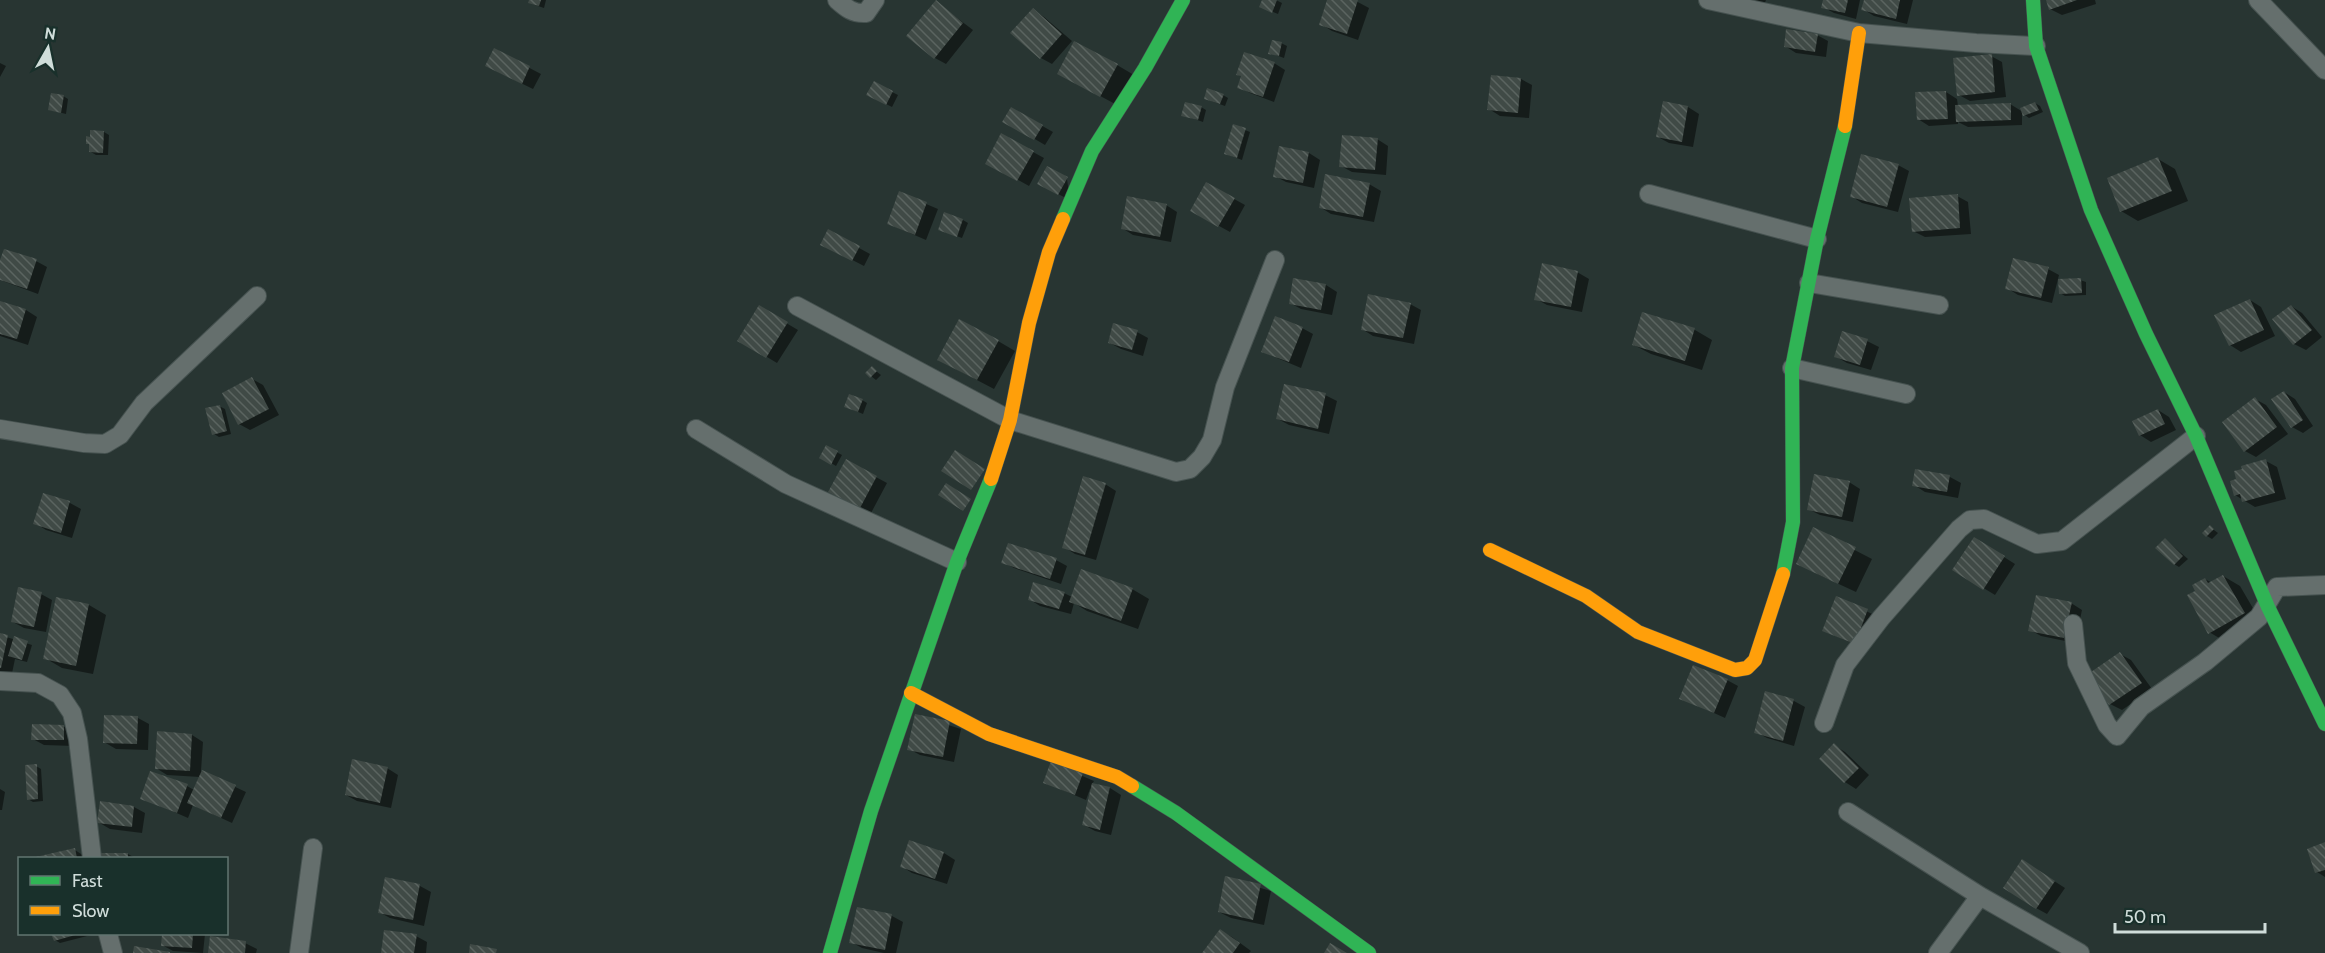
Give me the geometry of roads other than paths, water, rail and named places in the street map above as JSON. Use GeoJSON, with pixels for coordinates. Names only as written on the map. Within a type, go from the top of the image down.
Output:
{"type":"FeatureCollection","features":[{"type":"Feature","properties":{"kind":"street"},"geometry":{"type":"LineString","coordinates":[[837,0],[858,14],[866,13],[876,0]]}},
{"type":"Feature","properties":{"kind":"street"},"geometry":{"type":"LineString","coordinates":[[830,953],[871,811],[957,562],[986,493],[1010,420],[1029,323],[1049,252],[1092,151],[1145,68],[1183,0]]}},
{"type":"Feature","properties":{"kind":"street"},"geometry":{"type":"LineString","coordinates":[[1708,0],[1859,33],[2036,46]]}},
{"type":"Feature","properties":{"kind":"street"},"geometry":{"type":"LineString","coordinates":[[2033,0],[2036,46],[2091,210],[2146,334],[2196,436],[2267,604],[2325,724]]}},
{"type":"Feature","properties":{"kind":"street"},"geometry":{"type":"LineString","coordinates":[[2258,0],[2325,70]]}},
{"type":"Feature","properties":{"kind":"street"},"geometry":{"type":"LineString","coordinates":[[1490,550],[1586,596],[1638,632],[1735,670],[1747,668],[1755,660],[1785,568],[1793,522],[1792,368],[1817,239],[1846,123],[1859,33]]}},
{"type":"Feature","properties":{"kind":"street"},"geometry":{"type":"LineString","coordinates":[[1649,194],[1817,239]]}},
{"type":"Feature","properties":{"kind":"street"},"geometry":{"type":"LineString","coordinates":[[797,306],[1010,420],[1176,472],[1190,469],[1202,457],[1212,440],[1225,387],[1275,260]]}},
{"type":"Feature","properties":{"kind":"street"},"geometry":{"type":"LineString","coordinates":[[1809,283],[1939,305]]}},
{"type":"Feature","properties":{"kind":"street"},"geometry":{"type":"LineString","coordinates":[[0,429],[84,443],[105,444],[120,435],[144,403],[257,296]]}},
{"type":"Feature","properties":{"kind":"street"},"geometry":{"type":"LineString","coordinates":[[1792,368],[1906,394]]}},
{"type":"Feature","properties":{"kind":"street"},"geometry":{"type":"LineString","coordinates":[[696,429],[786,484],[957,562]]}},
{"type":"Feature","properties":{"kind":"street"},"geometry":{"type":"LineString","coordinates":[[1824,723],[1845,665],[1881,618],[1959,529],[1970,520],[1984,519],[2037,544],[2062,542],[2196,436]]}},
{"type":"Feature","properties":{"kind":"street"},"geometry":{"type":"LineString","coordinates":[[2073,624],[2077,663],[2107,725],[2117,736],[2141,707],[2205,662],[2259,617],[2277,587],[2325,585]]}},
{"type":"Feature","properties":{"kind":"street"},"geometry":{"type":"LineString","coordinates":[[0,681],[38,683],[60,695],[72,713],[78,739],[92,857]]}},
{"type":"Feature","properties":{"kind":"street"},"geometry":{"type":"LineString","coordinates":[[911,693],[989,734],[1117,777],[1176,813],[1369,953]]}},
{"type":"Feature","properties":{"kind":"street"},"geometry":{"type":"LineString","coordinates":[[1848,812],[1980,896],[2080,953]]}},
{"type":"Feature","properties":{"kind":"street"},"geometry":{"type":"LineString","coordinates":[[299,953],[313,848]]}},
{"type":"Feature","properties":{"kind":"street"},"geometry":{"type":"LineString","coordinates":[[1938,953],[1980,896]]}},
{"type":"Feature","properties":{"kind":"street"},"geometry":{"type":"LineString","coordinates":[[108,935],[113,953]]}}]}
